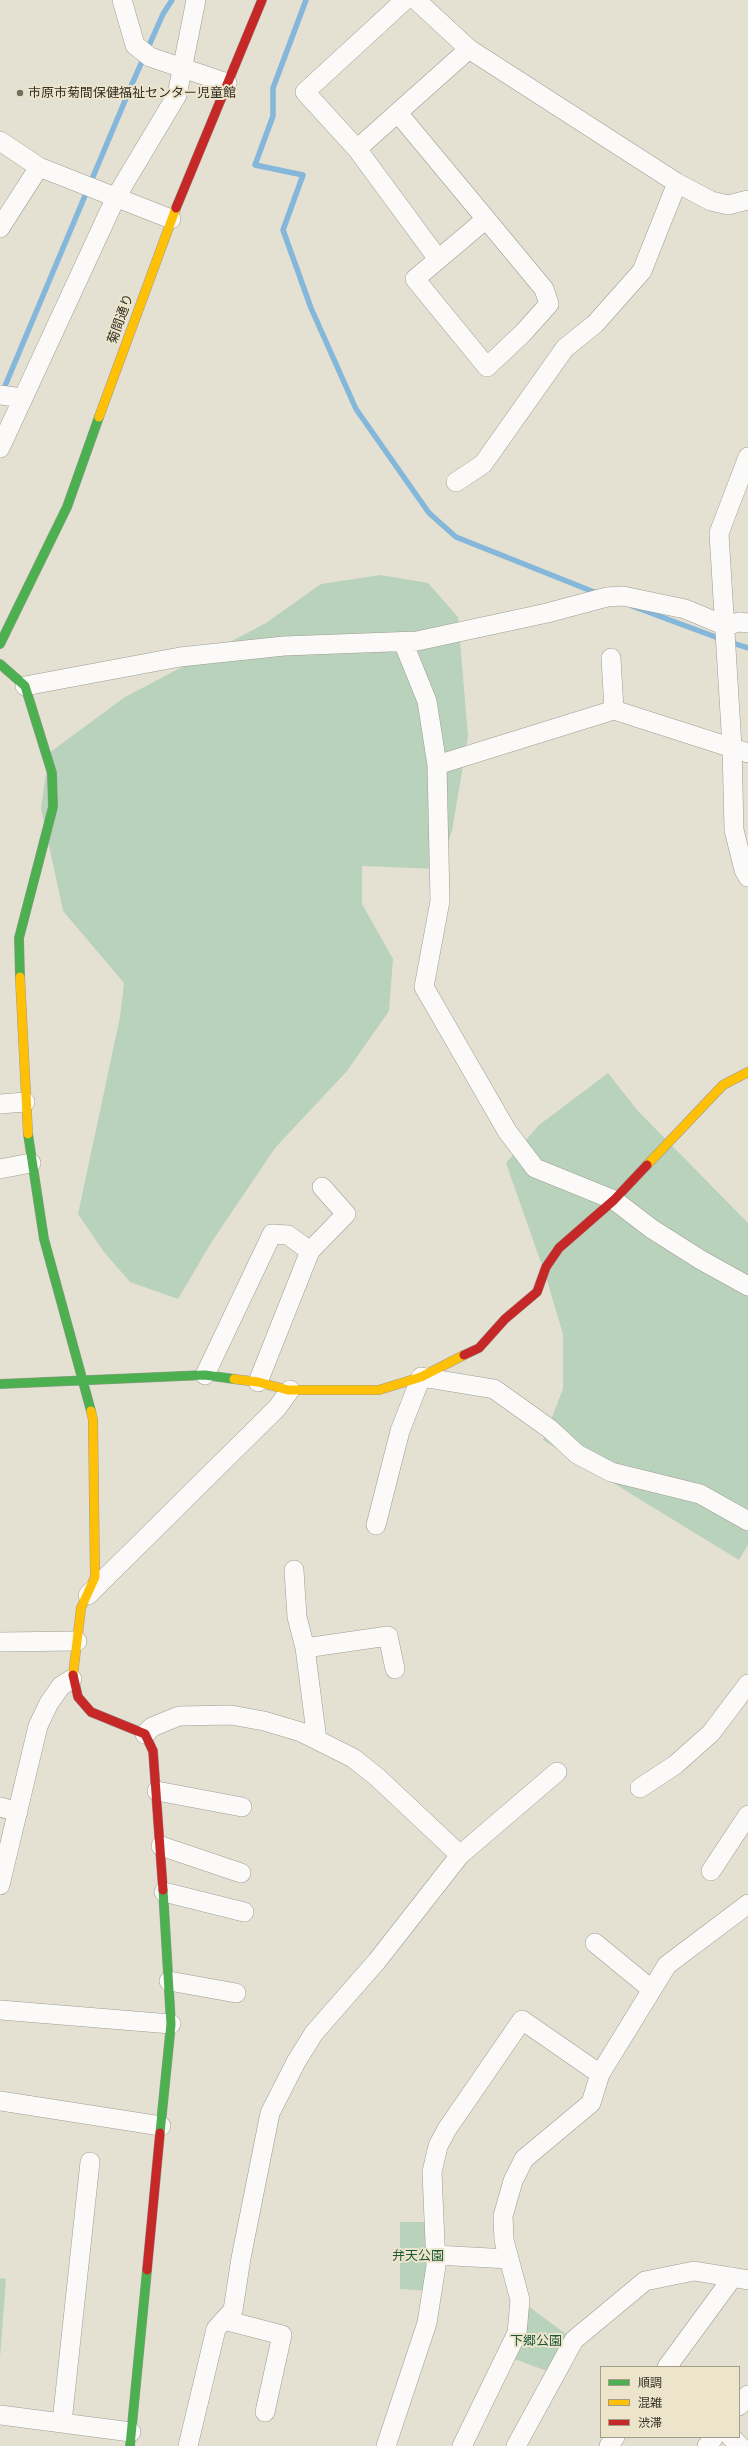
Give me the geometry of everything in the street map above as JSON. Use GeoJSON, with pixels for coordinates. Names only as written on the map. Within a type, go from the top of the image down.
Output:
{"type":"FeatureCollection","features":[{"type":"Feature","properties":{"kind":"street"},"geometry":{"type":"LineString","coordinates":[[122,0],[135,45],[150,57],[228,83]]}},
{"type":"Feature","properties":{"kind":"street"},"geometry":{"type":"LineString","coordinates":[[0,448],[116,197],[176,96],[184,68],[196,0]]}},
{"type":"Feature","properties":{"kind":"street","name":"菊間通り"},"geometry":{"type":"LineString","coordinates":[[0,644],[67,507],[171,219],[262,0]]}},
{"type":"Feature","properties":{"kind":"street"},"geometry":{"type":"LineString","coordinates":[[405,0],[305,92],[357,149],[438,259]]}},
{"type":"Feature","properties":{"kind":"street"},"geometry":{"type":"LineString","coordinates":[[416,0],[469,49],[677,183],[711,201],[728,205],[748,200]]}},
{"type":"Feature","properties":{"kind":"street"},"geometry":{"type":"LineString","coordinates":[[357,149],[469,49]]}},
{"type":"Feature","properties":{"kind":"street"},"geometry":{"type":"LineString","coordinates":[[398,112],[544,289],[549,304],[523,333],[487,368],[415,279],[486,219]]}},
{"type":"Feature","properties":{"kind":"street"},"geometry":{"type":"LineString","coordinates":[[0,141],[39,167],[171,219]]}},
{"type":"Feature","properties":{"kind":"street"},"geometry":{"type":"LineString","coordinates":[[0,228],[39,167]]}},
{"type":"Feature","properties":{"kind":"street"},"geometry":{"type":"LineString","coordinates":[[456,482],[483,464],[565,348],[595,324],[642,271],[677,183]]}},
{"type":"Feature","properties":{"kind":"street"},"geometry":{"type":"LineString","coordinates":[[0,395],[22,398]]}},
{"type":"Feature","properties":{"kind":"street"},"geometry":{"type":"LineString","coordinates":[[748,457],[719,533],[726,626],[740,750],[734,830],[744,870],[748,877]]}},
{"type":"Feature","properties":{"kind":"street"},"geometry":{"type":"LineString","coordinates":[[25,686],[180,657],[284,646],[417,641],[540,615],[607,597],[623,596],[685,609],[726,626],[739,622],[748,623]]}},
{"type":"Feature","properties":{"kind":"street"},"geometry":{"type":"LineString","coordinates":[[403,642],[427,701],[437,765],[440,900],[424,987],[507,1131],[535,1168],[614,1200],[670,1241],[748,1286]]}},
{"type":"Feature","properties":{"kind":"street"},"geometry":{"type":"LineString","coordinates":[[611,658],[614,710]]}},
{"type":"Feature","properties":{"kind":"street"},"geometry":{"type":"LineString","coordinates":[[0,664],[25,686],[52,773],[53,807],[18,938],[25,1102],[32,1163],[44,1239],[93,1420],[95,1577],[81,1608],[72,1678],[78,1697],[91,1712],[145,1734],[153,1752],[161,1846],[171,2024],[131,2439],[62,2422],[0,2415]]}},
{"type":"Feature","properties":{"kind":"street"},"geometry":{"type":"LineString","coordinates":[[437,765],[614,710],[740,750]]}},
{"type":"Feature","properties":{"kind":"street"},"geometry":{"type":"LineString","coordinates":[[0,1384],[83,1379],[205,1375],[258,1382],[290,1390],[379,1390],[421,1377],[479,1348],[505,1319],[537,1292],[546,1267],[559,1248],[614,1200],[723,1085],[748,1072]]}},
{"type":"Feature","properties":{"kind":"street"},"geometry":{"type":"LineString","coordinates":[[0,1104],[25,1102]]}},
{"type":"Feature","properties":{"kind":"street"},"geometry":{"type":"LineString","coordinates":[[0,1169],[32,1163]]}},
{"type":"Feature","properties":{"kind":"street"},"geometry":{"type":"LineString","coordinates":[[258,1382],[310,1251],[346,1214],[322,1187]]}},
{"type":"Feature","properties":{"kind":"street"},"geometry":{"type":"LineString","coordinates":[[205,1375],[272,1234],[288,1235],[310,1251]]}},
{"type":"Feature","properties":{"kind":"street"},"geometry":{"type":"LineString","coordinates":[[421,1377],[494,1389],[550,1429],[577,1454],[610,1472],[700,1494],[748,1521]]}},
{"type":"Feature","properties":{"kind":"street"},"geometry":{"type":"LineString","coordinates":[[376,1525],[400,1430],[421,1377]]}},
{"type":"Feature","properties":{"kind":"street"},"geometry":{"type":"LineString","coordinates":[[86,1596],[277,1408],[290,1390]]}},
{"type":"Feature","properties":{"kind":"street"},"geometry":{"type":"LineString","coordinates":[[294,1570],[297,1617],[305,1648],[317,1740]]}},
{"type":"Feature","properties":{"kind":"street"},"geometry":{"type":"LineString","coordinates":[[305,1648],[388,1636],[395,1669]]}},
{"type":"Feature","properties":{"kind":"street"},"geometry":{"type":"LineString","coordinates":[[0,1642],[77,1641]]}},
{"type":"Feature","properties":{"kind":"street"},"geometry":{"type":"LineString","coordinates":[[0,1885],[38,1726],[49,1703],[61,1686],[72,1678]]}},
{"type":"Feature","properties":{"kind":"street"},"geometry":{"type":"LineString","coordinates":[[640,1788],[675,1765],[711,1733],[748,1684]]}},
{"type":"Feature","properties":{"kind":"street"},"geometry":{"type":"LineString","coordinates":[[145,1734],[152,1727],[179,1716],[231,1715],[264,1721],[301,1732],[353,1758],[377,1777],[460,1855]]}},
{"type":"Feature","properties":{"kind":"street"},"geometry":{"type":"LineString","coordinates":[[188,2446],[216,2329],[233,2310],[270,2113],[296,2062],[314,2033],[377,1962],[460,1855],[557,1772]]}},
{"type":"Feature","properties":{"kind":"street"},"geometry":{"type":"LineString","coordinates":[[157,1791],[242,1807]]}},
{"type":"Feature","properties":{"kind":"street"},"geometry":{"type":"LineString","coordinates":[[0,1807],[18,1812]]}},
{"type":"Feature","properties":{"kind":"street"},"geometry":{"type":"LineString","coordinates":[[711,1871],[748,1815]]}},
{"type":"Feature","properties":{"kind":"street"},"geometry":{"type":"LineString","coordinates":[[161,1846],[241,1873]]}},
{"type":"Feature","properties":{"kind":"street"},"geometry":{"type":"LineString","coordinates":[[164,1892],[244,1912]]}},
{"type":"Feature","properties":{"kind":"street"},"geometry":{"type":"LineString","coordinates":[[462,2446],[517,2333],[520,2300],[504,2240],[503,2216],[513,2181],[524,2159],[591,2103],[600,2074],[651,1988],[667,1965],[748,1904]]}},
{"type":"Feature","properties":{"kind":"street"},"geometry":{"type":"LineString","coordinates":[[595,1943],[651,1988]]}},
{"type":"Feature","properties":{"kind":"street"},"geometry":{"type":"LineString","coordinates":[[169,1981],[236,1993]]}},
{"type":"Feature","properties":{"kind":"street"},"geometry":{"type":"LineString","coordinates":[[0,2010],[171,2024]]}},
{"type":"Feature","properties":{"kind":"street"},"geometry":{"type":"LineString","coordinates":[[386,2446],[427,2323],[436,2266],[432,2172],[438,2146],[447,2129],[522,2020],[600,2074]]}},
{"type":"Feature","properties":{"kind":"street"},"geometry":{"type":"LineString","coordinates":[[0,2101],[161,2126]]}},
{"type":"Feature","properties":{"kind":"street"},"geometry":{"type":"LineString","coordinates":[[62,2422],[90,2162]]}},
{"type":"Feature","properties":{"kind":"street"},"geometry":{"type":"LineString","coordinates":[[435,2255],[509,2259]]}},
{"type":"Feature","properties":{"kind":"street"},"geometry":{"type":"LineString","coordinates":[[516,2446],[574,2340],[645,2281],[694,2271],[740,2278]]}},
{"type":"Feature","properties":{"kind":"street"},"geometry":{"type":"LineString","coordinates":[[668,2366],[740,2278]]}},
{"type":"Feature","properties":{"kind":"street"},"geometry":{"type":"LineString","coordinates":[[224,2320],[282,2335],[265,2412]]}},
{"type":"Feature","properties":{"kind":"street"},"geometry":{"type":"LineString","coordinates":[[707,2446],[713,2438]]}},
{"type":"Feature","properties":{"kind":"street"},"geometry":{"type":"LineString","coordinates":[[732,2438],[740,2446]]}},
{"type":"Feature","properties":{"kind":"green space"},"geometry":{"type":"Polygon","coordinates":[[[381,575],[428,583],[458,617],[468,736],[452,831],[439,869],[362,866],[362,904],[393,959],[389,1011],[347,1071],[275,1148],[211,1243],[178,1299],[130,1282],[104,1252],[78,1214],[120,1017],[124,983],[63,911],[41,808],[49,753],[125,697],[266,623],[321,584],[381,575]]]}},
{"type":"Feature","properties":{"kind":"green space"},"geometry":{"type":"Polygon","coordinates":[[[608,1073],[638,1111],[748,1223],[748,1545],[739,1560],[543,1440],[563,1389],[563,1334],[545,1274],[506,1163],[539,1125],[608,1073]]]}},
{"type":"Feature","properties":{"kind":"green space","name":"弁天公園"},"geometry":{"type":"Polygon","coordinates":[[[400,2222],[434,2222],[432,2291],[400,2289],[400,2222]]]}},
{"type":"Feature","properties":{"kind":"green space"},"geometry":{"type":"Polygon","coordinates":[[[0,2278],[6,2279],[0,2358],[0,2278]]]}},
{"type":"Feature","properties":{"kind":"green space","name":"下郷公園"},"geometry":{"type":"Polygon","coordinates":[[[520,2300],[574,2340],[555,2374],[506,2356],[520,2300]]]}},
{"type":"Feature","properties":{"kind":"waterway"},"geometry":{"type":"LineString","coordinates":[[2,393],[132,84],[163,14],[172,0]]}},
{"type":"Feature","properties":{"kind":"waterway"},"geometry":{"type":"LineString","coordinates":[[306,0],[273,88],[273,116],[255,165],[303,175],[283,230],[311,308],[356,409],[429,513],[456,537],[599,594]]}},
{"type":"Feature","properties":{"kind":"waterway"},"geometry":{"type":"LineString","coordinates":[[632,606],[721,639]]}},
{"type":"Feature","properties":{"kind":"waterway"},"geometry":{"type":"LineString","coordinates":[[729,642],[748,648]]}},
{"type":"Feature","properties":{"kind":"traffic: fast"},"geometry":{"type":"LineString","coordinates":[[0,644],[67,507],[99,417]]}},
{"type":"Feature","properties":{"kind":"traffic: fast"},"geometry":{"type":"LineString","coordinates":[[0,664],[25,686],[52,773],[53,807],[19,938],[20,977]]}},
{"type":"Feature","properties":{"kind":"traffic: fast"},"geometry":{"type":"LineString","coordinates":[[28,1134],[44,1239],[91,1411]]}},
{"type":"Feature","properties":{"kind":"traffic: fast"},"geometry":{"type":"LineString","coordinates":[[0,1384],[205,1375],[234,1379]]}},
{"type":"Feature","properties":{"kind":"traffic: fast"},"geometry":{"type":"LineString","coordinates":[[160,2133],[171,2024],[163,1890]]}},
{"type":"Feature","properties":{"kind":"traffic: fast"},"geometry":{"type":"LineString","coordinates":[[130,2446],[147,2270]]}},
{"type":"Feature","properties":{"kind":"traffic: slow"},"geometry":{"type":"LineString","coordinates":[[99,417],[176,208]]}},
{"type":"Feature","properties":{"kind":"traffic: slow"},"geometry":{"type":"LineString","coordinates":[[20,977],[28,1134]]}},
{"type":"Feature","properties":{"kind":"traffic: slow"},"geometry":{"type":"LineString","coordinates":[[647,1165],[723,1085],[748,1072]]}},
{"type":"Feature","properties":{"kind":"traffic: slow"},"geometry":{"type":"LineString","coordinates":[[234,1379],[258,1382],[288,1390],[379,1390],[421,1377],[464,1355]]}},
{"type":"Feature","properties":{"kind":"traffic: slow"},"geometry":{"type":"LineString","coordinates":[[73,1675],[81,1608],[95,1577],[93,1420],[91,1411]]}},
{"type":"Feature","properties":{"kind":"traffic: jam"},"geometry":{"type":"LineString","coordinates":[[176,208],[262,0]]}},
{"type":"Feature","properties":{"kind":"traffic: jam"},"geometry":{"type":"LineString","coordinates":[[464,1355],[479,1348],[505,1319],[537,1292],[546,1267],[559,1248],[614,1200],[647,1165]]}},
{"type":"Feature","properties":{"kind":"traffic: jam"},"geometry":{"type":"LineString","coordinates":[[73,1675],[78,1697],[91,1712],[145,1734],[153,1751],[163,1890]]}},
{"type":"Feature","properties":{"kind":"traffic: jam"},"geometry":{"type":"LineString","coordinates":[[147,2270],[160,2133]]}},
{"type":"Feature","properties":{"kind":"place","name":"市原市菊間保健福祉センター児童館"},"geometry":{"type":"Point","coordinates":[20,93]}}]}
